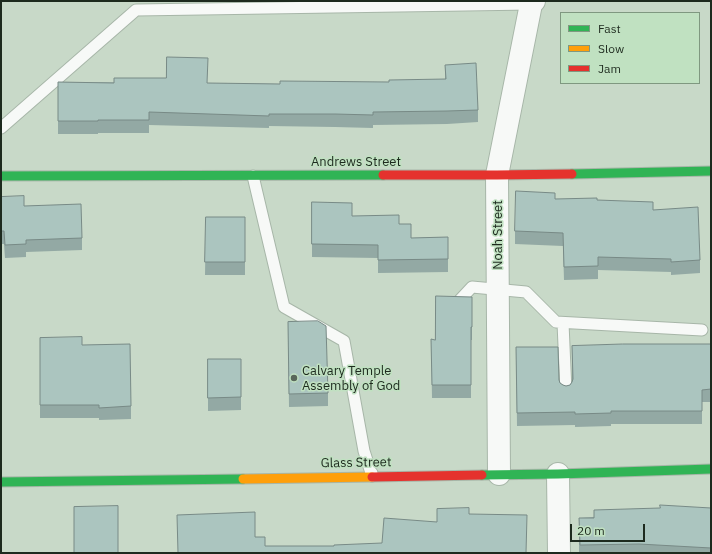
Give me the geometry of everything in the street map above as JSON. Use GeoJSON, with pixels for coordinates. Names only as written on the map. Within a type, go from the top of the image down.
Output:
{"type":"FeatureCollection","features":[{"type":"Feature","properties":{"kind":"main road","name":"Andrews Street"},"geometry":{"type":"LineString","coordinates":[[1,176],[497,175],[711,171]]}},
{"type":"Feature","properties":{"kind":"main road","name":"Glass Street"},"geometry":{"type":"LineString","coordinates":[[1,482],[372,475],[558,474],[711,468]]}},
{"type":"Feature","properties":{"kind":"street","name":"Noah Street"},"geometry":{"type":"LineString","coordinates":[[499,474],[497,175],[533,3]]}},
{"type":"Feature","properties":{"kind":"street"},"geometry":{"type":"LineString","coordinates":[[558,474],[559,553]]}},
{"type":"Feature","properties":{"kind":"lane"},"geometry":{"type":"LineString","coordinates":[[1,128],[136,10],[533,3]]}},
{"type":"Feature","properties":{"kind":"lane"},"geometry":{"type":"LineString","coordinates":[[253,176],[284,307],[344,341],[364,451],[372,475]]}},
{"type":"Feature","properties":{"kind":"lane"},"geometry":{"type":"LineString","coordinates":[[456,303],[472,287],[526,292],[556,322],[702,330]]}},
{"type":"Feature","properties":{"kind":"lane"},"geometry":{"type":"LineString","coordinates":[[563,323],[566,392]]}},
{"type":"Feature","properties":{"kind":"building"},"geometry":{"type":"Polygon","coordinates":[[[167,57],[208,58],[207,83],[280,84],[280,81],[389,82],[389,80],[446,79],[445,65],[476,63],[478,110],[373,112],[373,115],[269,114],[269,116],[149,112],[149,120],[58,121],[58,82],[114,83],[114,78],[166,78],[167,57]]]}},
{"type":"Feature","properties":{"kind":"building"},"geometry":{"type":"Polygon","coordinates":[[[516,191],[555,193],[555,199],[597,198],[597,200],[653,202],[653,210],[698,207],[700,260],[671,262],[671,259],[598,257],[598,266],[564,267],[563,233],[515,231],[516,191]]]}},
{"type":"Feature","properties":{"kind":"building"},"geometry":{"type":"Polygon","coordinates":[[[24,196],[24,206],[81,204],[82,238],[26,240],[26,244],[5,245],[4,231],[1,231],[1,197],[24,196]]]}},
{"type":"Feature","properties":{"kind":"building"},"geometry":{"type":"Polygon","coordinates":[[[312,202],[352,203],[352,216],[399,215],[399,224],[411,224],[411,238],[448,237],[448,259],[378,260],[378,245],[312,244],[312,202]]]}},
{"type":"Feature","properties":{"kind":"building"},"geometry":{"type":"Polygon","coordinates":[[[206,217],[245,217],[245,262],[205,262],[206,217]]]}},
{"type":"Feature","properties":{"kind":"building"},"geometry":{"type":"Polygon","coordinates":[[[436,296],[472,297],[471,385],[432,385],[431,339],[435,340],[436,296]]]}},
{"type":"Feature","properties":{"kind":"building"},"geometry":{"type":"Polygon","coordinates":[[[318,321],[326,326],[328,393],[289,394],[288,322],[318,321]]]}},
{"type":"Feature","properties":{"kind":"building"},"geometry":{"type":"Polygon","coordinates":[[[82,337],[82,345],[130,344],[131,406],[99,408],[99,405],[40,405],[40,338],[82,337]]]}},
{"type":"Feature","properties":{"kind":"building"},"geometry":{"type":"Polygon","coordinates":[[[623,344],[711,344],[711,389],[702,390],[702,411],[611,411],[611,413],[575,414],[575,412],[517,413],[516,347],[558,347],[559,380],[560,383],[566,386],[570,385],[573,379],[572,346],[623,344]]]}},
{"type":"Feature","properties":{"kind":"building"},"geometry":{"type":"Polygon","coordinates":[[[208,359],[241,359],[241,397],[208,398],[208,359]]]}},
{"type":"Feature","properties":{"kind":"building"},"geometry":{"type":"Polygon","coordinates":[[[660,505],[711,508],[711,548],[639,544],[580,545],[579,518],[594,518],[594,510],[660,508],[660,505]]]}},
{"type":"Feature","properties":{"kind":"building"},"geometry":{"type":"Polygon","coordinates":[[[118,506],[118,553],[74,553],[74,507],[118,506]]]}},
{"type":"Feature","properties":{"kind":"building"},"geometry":{"type":"Polygon","coordinates":[[[469,508],[469,514],[527,515],[526,553],[178,553],[177,515],[255,512],[255,537],[265,537],[265,546],[334,546],[382,543],[384,518],[437,522],[437,509],[469,508]]]}},
{"type":"Feature","properties":{"kind":"traffic: fast"},"geometry":{"type":"LineString","coordinates":[[572,174],[711,171]]}},
{"type":"Feature","properties":{"kind":"traffic: fast"},"geometry":{"type":"LineString","coordinates":[[1,176],[383,175]]}},
{"type":"Feature","properties":{"kind":"traffic: fast"},"geometry":{"type":"LineString","coordinates":[[482,475],[711,469]]}},
{"type":"Feature","properties":{"kind":"traffic: fast"},"geometry":{"type":"LineString","coordinates":[[1,482],[243,479]]}},
{"type":"Feature","properties":{"kind":"traffic: slow"},"geometry":{"type":"LineString","coordinates":[[243,479],[372,477]]}},
{"type":"Feature","properties":{"kind":"traffic: jam"},"geometry":{"type":"LineString","coordinates":[[383,175],[572,174]]}},
{"type":"Feature","properties":{"kind":"traffic: jam"},"geometry":{"type":"LineString","coordinates":[[372,477],[482,475]]}},
{"type":"Feature","properties":{"kind":"place","name":"Calvary Temple Assembly of God"},"geometry":{"type":"Point","coordinates":[294,378]}}]}
